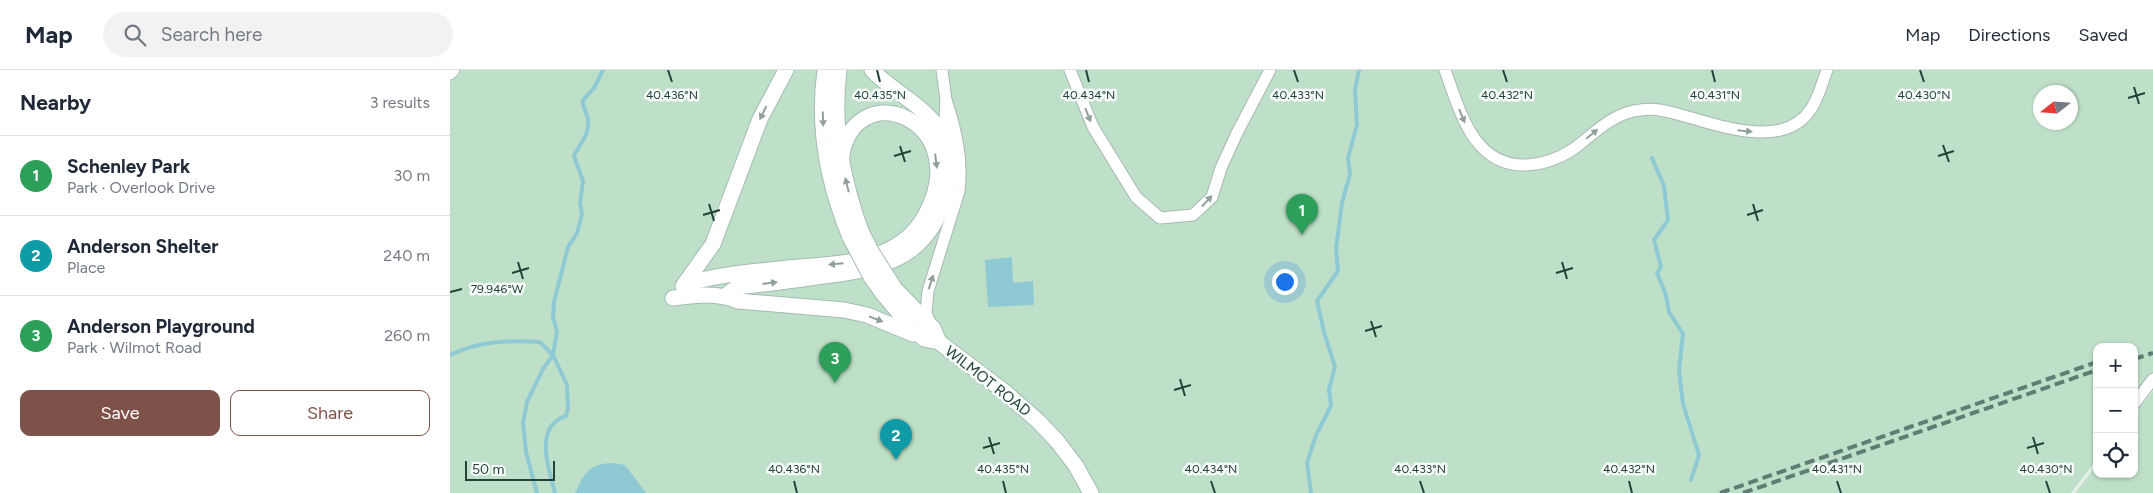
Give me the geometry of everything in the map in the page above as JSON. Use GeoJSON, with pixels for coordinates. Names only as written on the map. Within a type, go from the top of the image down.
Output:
{"type":"FeatureCollection","features":[{"type":"Feature","properties":{"kind":"main road"},"geometry":{"type":"LineString","coordinates":[[786,70],[760,119],[713,244],[686,284],[673,298],[697,295],[725,296],[738,301],[844,310],[867,315],[932,337]]}},
{"type":"Feature","properties":{"kind":"main road","name":"WILMOT ROAD"},"geometry":{"type":"LineString","coordinates":[[825,70],[822,112],[824,141],[835,195],[856,234],[876,260],[889,292],[932,337],[1005,392],[1038,421],[1062,447],[1076,466],[1091,493]]}},
{"type":"Feature","properties":{"kind":"main road","name":"WILMOT ROAD"},"geometry":{"type":"LineString","coordinates":[[839,70],[836,111],[841,162],[856,234]]}},
{"type":"Feature","properties":{"kind":"main road"},"geometry":{"type":"LineString","coordinates":[[725,296],[737,287],[869,270],[898,259],[912,250],[923,239],[944,200],[948,170],[944,139],[933,122],[872,70]]}},
{"type":"Feature","properties":{"kind":"main road"},"geometry":{"type":"LineString","coordinates":[[686,284],[721,276],[864,260],[888,251],[909,236],[926,215],[937,173],[933,146],[921,126],[900,114],[886,113],[870,116],[850,133],[842,148],[841,162]]}},
{"type":"Feature","properties":{"kind":"main road"},"geometry":{"type":"LineString","coordinates":[[713,244],[714,257],[721,276],[725,296]]}},
{"type":"Feature","properties":{"kind":"street"},"geometry":{"type":"LineString","coordinates":[[450,74],[454,70]]}},
{"type":"Feature","properties":{"kind":"street"},"geometry":{"type":"LineString","coordinates":[[932,337],[926,313],[928,290],[959,191],[961,175],[958,145],[946,100],[942,70]]}},
{"type":"Feature","properties":{"kind":"street"},"geometry":{"type":"LineString","coordinates":[[1070,70],[1093,126],[1136,197],[1160,218],[1193,215],[1212,197],[1221,168],[1270,70]]}},
{"type":"Feature","properties":{"kind":"street"},"geometry":{"type":"LineString","coordinates":[[1445,70],[1464,122],[1481,148],[1492,156],[1510,164],[1522,165],[1542,164],[1562,156],[1620,114],[1640,110],[1659,109],[1741,131],[1780,130],[1796,122],[1810,111],[1817,99],[1827,70]]}},
{"type":"Feature","properties":{"kind":"street"},"geometry":{"type":"LineString","coordinates":[[944,139],[946,100]]}},
{"type":"Feature","properties":{"kind":"street"},"geometry":{"type":"LineString","coordinates":[[2138,399],[2153,379]]}},
{"type":"Feature","properties":{"kind":"green space"},"geometry":{"type":"Polygon","coordinates":[[[450,70],[2153,70],[2153,375],[2138,399],[2138,343],[2093,343],[2093,464],[2071,493],[450,493],[450,70]]]}},
{"type":"Feature","properties":{"kind":"green space"},"geometry":{"type":"Polygon","coordinates":[[[2153,391],[2153,493],[2075,493],[2093,469],[2093,478],[2138,478],[2138,410],[2153,391]]]}},
{"type":"Feature","properties":{"kind":"water"},"geometry":{"type":"Polygon","coordinates":[[[1012,257],[1013,283],[1033,281],[1034,305],[988,307],[985,260],[1012,257]]]}},
{"type":"Feature","properties":{"kind":"water"},"geometry":{"type":"Polygon","coordinates":[[[612,463],[625,465],[646,493],[575,493],[588,471],[598,465],[612,463]]]}},
{"type":"Feature","properties":{"kind":"waterway"},"geometry":{"type":"LineString","coordinates":[[537,493],[526,452],[523,423],[527,402],[543,369],[553,355],[557,331],[553,317],[554,302],[568,247],[577,233],[582,214],[580,203],[583,181],[574,156],[588,130],[588,119],[583,100],[594,88],[603,70]]}},
{"type":"Feature","properties":{"kind":"waterway"},"geometry":{"type":"LineString","coordinates":[[1311,493],[1307,463],[1316,435],[1331,406],[1329,389],[1335,367],[1317,301],[1338,271],[1336,248],[1342,203],[1350,174],[1348,158],[1357,125],[1355,90],[1359,70]]}},
{"type":"Feature","properties":{"kind":"waterway"},"geometry":{"type":"LineString","coordinates":[[1652,158],[1664,186],[1668,220],[1654,240],[1661,267],[1657,273],[1666,295],[1669,312],[1683,334],[1679,370],[1683,404],[1699,455],[1691,480]]}},
{"type":"Feature","properties":{"kind":"waterway"},"geometry":{"type":"LineString","coordinates":[[450,355],[483,344],[517,341],[540,342],[553,355],[567,385],[568,408],[566,416],[556,421],[546,439],[547,461],[555,493]]}},
{"type":"Feature","properties":{"kind":"railway"},"geometry":{"type":"LineString","coordinates":[[2138,358],[2153,353]]}},
{"type":"Feature","properties":{"kind":"railway"},"geometry":{"type":"LineString","coordinates":[[1720,493],[2093,363]]}},
{"type":"Feature","properties":{"kind":"railway"},"geometry":{"type":"LineString","coordinates":[[1743,493],[2093,371]]}},
{"type":"Feature","properties":{"kind":"place","name":"Schenley Park"},"geometry":{"type":"Point","coordinates":[1302,235]}},
{"type":"Feature","properties":{"kind":"place","name":"Anderson Playground"},"geometry":{"type":"Point","coordinates":[835,383]}},
{"type":"Feature","properties":{"kind":"place","name":"Anderson Shelter"},"geometry":{"type":"Point","coordinates":[896,460]}}]}
